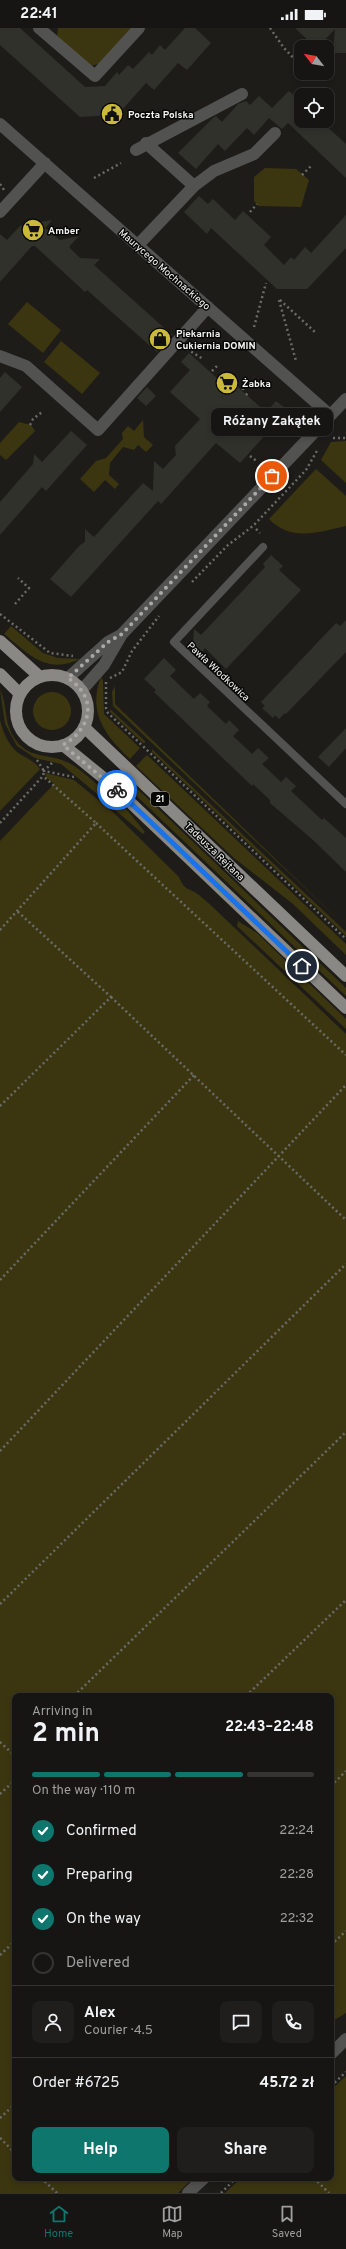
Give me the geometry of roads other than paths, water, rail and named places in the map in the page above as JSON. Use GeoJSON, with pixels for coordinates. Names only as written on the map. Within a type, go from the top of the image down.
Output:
{"type":"FeatureCollection","features":[{"type":"Feature","properties":{"kind":"main road"},"geometry":{"type":"LineString","coordinates":[[0,641],[40,677]]}},
{"type":"Feature","properties":{"kind":"main road"},"geometry":{"type":"LineString","coordinates":[[0,674],[20,694]]}},
{"type":"Feature","properties":{"kind":"main road"},"geometry":{"type":"LineString","coordinates":[[50,675],[68,678],[82,690],[87,702],[88,715],[84,727],[76,738],[63,745],[49,746],[36,743],[25,734],[18,722],[16,707],[20,694],[29,683],[40,677],[50,675]]}},
{"type":"Feature","properties":{"kind":"main road","name":"Tadeusza Rejtana"},"geometry":{"type":"LineString","coordinates":[[84,727],[346,976]]}},
{"type":"Feature","properties":{"kind":"main road","name":"21"},"geometry":{"type":"LineString","coordinates":[[63,745],[111,784],[346,1008]]}},
{"type":"Feature","properties":{"kind":"street"},"geometry":{"type":"LineString","coordinates":[[47,30],[95,76],[140,28]]}},
{"type":"Feature","properties":{"kind":"street"},"geometry":{"type":"LineString","coordinates":[[194,186],[141,146],[242,94]]}},
{"type":"Feature","properties":{"kind":"street","name":"Maurycego Mochnackiego"},"geometry":{"type":"LineString","coordinates":[[0,124],[330,415]]}},
{"type":"Feature","properties":{"kind":"street"},"geometry":{"type":"LineString","coordinates":[[138,246],[194,186],[214,171],[254,154],[275,133]]}},
{"type":"Feature","properties":{"kind":"street"},"geometry":{"type":"LineString","coordinates":[[0,212],[45,164]]}},
{"type":"Feature","properties":{"kind":"street"},"geometry":{"type":"LineString","coordinates":[[0,356],[26,366],[98,430],[208,308]]}},
{"type":"Feature","properties":{"kind":"street"},"geometry":{"type":"LineString","coordinates":[[82,690],[104,665],[122,634],[346,399]]}},
{"type":"Feature","properties":{"kind":"street"},"geometry":{"type":"LineString","coordinates":[[68,678],[108,642],[122,634]]}},
{"type":"Feature","properties":{"kind":"street"},"geometry":{"type":"LineString","coordinates":[[334,2051],[346,2039]]}},
{"type":"Feature","properties":{"kind":"street"},"geometry":{"type":"LineString","coordinates":[[188,2193],[201,2181]]}},
{"type":"Feature","properties":{"kind":"lane","name":"Pawła Włodkowica"},"geometry":{"type":"LineString","coordinates":[[263,547],[174,642],[346,804]]}},
{"type":"Feature","properties":{"kind":"place","name":"Poczta Polska"},"geometry":{"type":"Point","coordinates":[112,114]}},
{"type":"Feature","properties":{"kind":"place","name":"Amber"},"geometry":{"type":"Point","coordinates":[33,230]}},
{"type":"Feature","properties":{"kind":"place","name":"Piekarnia Cukiernia DOMIN"},"geometry":{"type":"Point","coordinates":[160,339]}},
{"type":"Feature","properties":{"kind":"place","name":"Żabka"},"geometry":{"type":"Point","coordinates":[227,383]}},
{"type":"Feature","properties":{"kind":"place","name":"Różany Zakątek"},"geometry":{"type":"Point","coordinates":[272,476]}}]}
